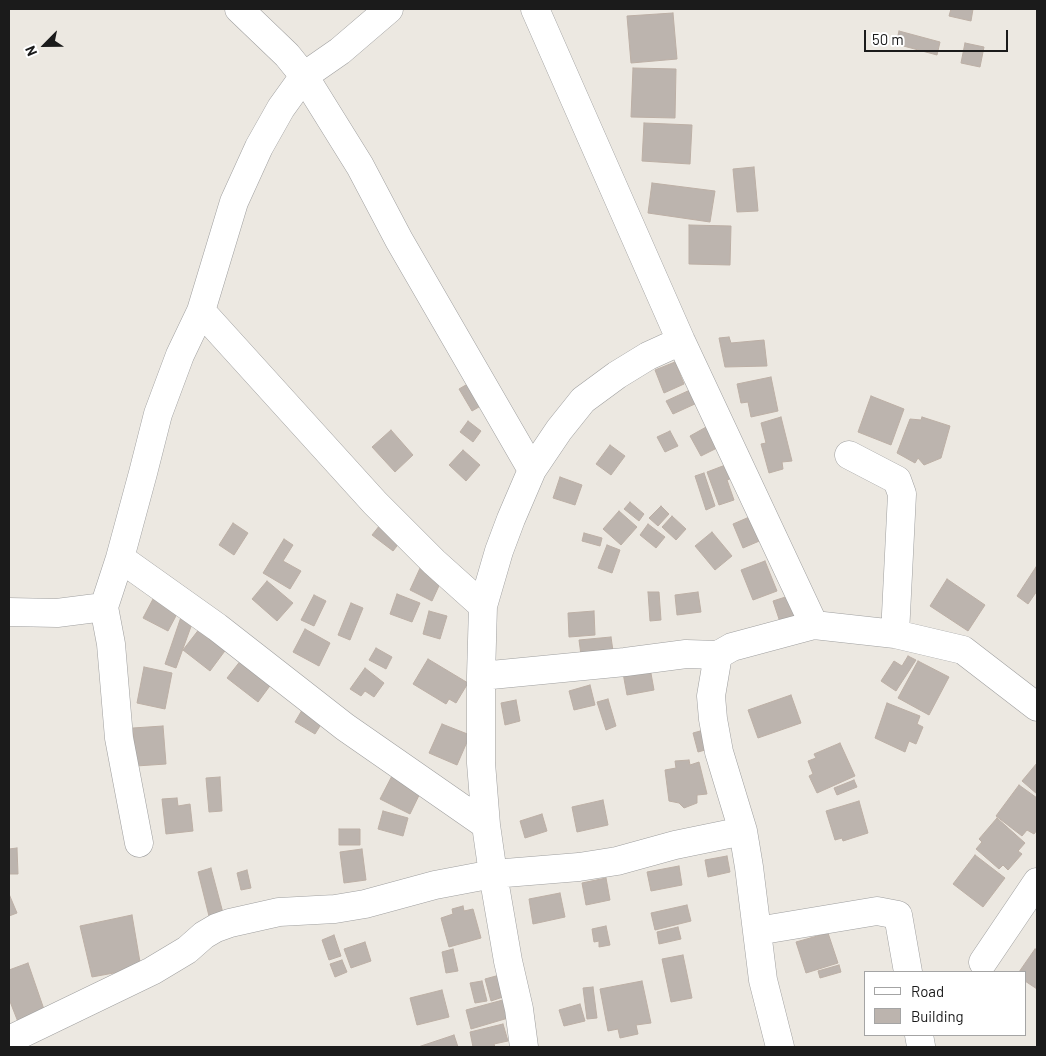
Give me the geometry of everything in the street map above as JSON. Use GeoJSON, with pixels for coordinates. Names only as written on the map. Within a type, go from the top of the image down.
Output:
{"type":"FeatureCollection","features":[{"type":"Feature","properties":{"kind":"street"},"geometry":{"type":"LineString","coordinates":[[239,9],[287,56],[304,76],[360,166],[399,240],[532,470]]}},
{"type":"Feature","properties":{"kind":"street"},"geometry":{"type":"LineString","coordinates":[[138,843],[119,738],[111,644],[104,607],[120,558],[158,414],[180,355],[201,311],[234,202],[259,147],[281,108],[304,76],[340,51],[389,9]]}},
{"type":"Feature","properties":{"kind":"street"},"geometry":{"type":"LineString","coordinates":[[535,9],[681,341],[814,625]]}},
{"type":"Feature","properties":{"kind":"street"},"geometry":{"type":"LineString","coordinates":[[201,311],[375,503],[434,562],[483,606]]}},
{"type":"Feature","properties":{"kind":"street"},"geometry":{"type":"LineString","coordinates":[[524,1047],[486,825],[481,763],[483,606],[502,543],[532,470],[559,430],[583,400],[617,375],[648,356],[681,341]]}},
{"type":"Feature","properties":{"kind":"street"},"geometry":{"type":"LineString","coordinates":[[849,455],[897,480],[902,494],[895,634]]}},
{"type":"Feature","properties":{"kind":"street"},"geometry":{"type":"LineString","coordinates":[[120,558],[217,627],[345,727],[486,825]]}},
{"type":"Feature","properties":{"kind":"street"},"geometry":{"type":"LineString","coordinates":[[9,612],[57,612],[104,607]]}},
{"type":"Feature","properties":{"kind":"street"},"geometry":{"type":"LineString","coordinates":[[481,676],[686,654],[718,655],[732,647],[814,625],[895,634],[963,650],[1037,707]]}},
{"type":"Feature","properties":{"kind":"street"},"geometry":{"type":"LineString","coordinates":[[718,655],[711,696],[713,719],[719,752],[743,831],[763,980],[780,1047]]}},
{"type":"Feature","properties":{"kind":"street"},"geometry":{"type":"LineString","coordinates":[[9,1040],[152,971],[187,950],[216,928],[230,923],[278,912],[334,909],[365,904],[435,885],[493,874],[617,861],[675,845],[743,831]]}},
{"type":"Feature","properties":{"kind":"street"},"geometry":{"type":"LineString","coordinates":[[983,962],[1037,882]]}},
{"type":"Feature","properties":{"kind":"street"},"geometry":{"type":"LineString","coordinates":[[757,930],[877,911],[898,915],[908,971]]}},
{"type":"Feature","properties":{"kind":"building"},"geometry":{"type":"Polygon","coordinates":[[[951,9],[973,9],[971,21],[949,16],[951,9]]]}},
{"type":"Feature","properties":{"kind":"building"},"geometry":{"type":"Polygon","coordinates":[[[673,13],[677,59],[631,63],[627,16],[673,13]]]}},
{"type":"Feature","properties":{"kind":"building"},"geometry":{"type":"Polygon","coordinates":[[[899,31],[940,42],[937,55],[896,44],[899,31]]]}},
{"type":"Feature","properties":{"kind":"building"},"geometry":{"type":"Polygon","coordinates":[[[965,43],[984,47],[980,67],[961,63],[965,43]]]}},
{"type":"Feature","properties":{"kind":"building"},"geometry":{"type":"Polygon","coordinates":[[[633,68],[676,69],[675,118],[631,117],[633,68]]]}},
{"type":"Feature","properties":{"kind":"building"},"geometry":{"type":"Polygon","coordinates":[[[644,123],[692,125],[690,164],[642,161],[644,123]]]}},
{"type":"Feature","properties":{"kind":"building"},"geometry":{"type":"Polygon","coordinates":[[[754,167],[758,211],[737,212],[733,169],[754,167]]]}},
{"type":"Feature","properties":{"kind":"building"},"geometry":{"type":"Polygon","coordinates":[[[652,183],[715,191],[710,222],[648,213],[652,183]]]}},
{"type":"Feature","properties":{"kind":"building"},"geometry":{"type":"Polygon","coordinates":[[[689,225],[731,226],[730,265],[689,264],[689,225]]]}},
{"type":"Feature","properties":{"kind":"building"},"geometry":{"type":"Polygon","coordinates":[[[729,337],[731,343],[764,340],[767,366],[725,367],[719,338],[729,337]]]}},
{"type":"Feature","properties":{"kind":"building"},"geometry":{"type":"Polygon","coordinates":[[[675,362],[684,384],[664,393],[655,370],[675,362]]]}},
{"type":"Feature","properties":{"kind":"building"},"geometry":{"type":"Polygon","coordinates":[[[771,377],[778,411],[751,417],[748,402],[741,403],[737,384],[771,377]]]}},
{"type":"Feature","properties":{"kind":"building"},"geometry":{"type":"Polygon","coordinates":[[[471,382],[484,404],[472,411],[459,389],[471,382]]]}},
{"type":"Feature","properties":{"kind":"building"},"geometry":{"type":"Polygon","coordinates":[[[690,390],[697,403],[673,414],[666,401],[690,390]]]}},
{"type":"Feature","properties":{"kind":"building"},"geometry":{"type":"Polygon","coordinates":[[[871,396],[904,409],[891,445],[858,432],[871,396]]]}},
{"type":"Feature","properties":{"kind":"building"},"geometry":{"type":"Polygon","coordinates":[[[781,417],[792,461],[782,462],[783,469],[769,473],[761,444],[766,443],[761,423],[781,417]]]}},
{"type":"Feature","properties":{"kind":"building"},"geometry":{"type":"Polygon","coordinates":[[[922,417],[950,426],[941,458],[924,465],[918,458],[915,463],[897,453],[910,419],[921,420],[922,417]]]}},
{"type":"Feature","properties":{"kind":"building"},"geometry":{"type":"Polygon","coordinates":[[[468,421],[481,431],[473,442],[460,432],[468,421]]]}},
{"type":"Feature","properties":{"kind":"building"},"geometry":{"type":"Polygon","coordinates":[[[708,426],[719,447],[701,456],[690,436],[708,426]]]}},
{"type":"Feature","properties":{"kind":"building"},"geometry":{"type":"Polygon","coordinates":[[[391,430],[413,455],[395,472],[372,447],[391,430]]]}},
{"type":"Feature","properties":{"kind":"building"},"geometry":{"type":"Polygon","coordinates":[[[670,431],[678,446],[665,452],[657,437],[670,431]]]}},
{"type":"Feature","properties":{"kind":"building"},"geometry":{"type":"Polygon","coordinates":[[[610,445],[625,456],[611,475],[596,464],[610,445]]]}},
{"type":"Feature","properties":{"kind":"building"},"geometry":{"type":"Polygon","coordinates":[[[463,450],[480,465],[466,481],[449,465],[463,450]]]}},
{"type":"Feature","properties":{"kind":"building"},"geometry":{"type":"Polygon","coordinates":[[[728,464],[732,478],[727,480],[734,500],[719,505],[707,472],[728,464]]]}},
{"type":"Feature","properties":{"kind":"building"},"geometry":{"type":"Polygon","coordinates":[[[704,473],[715,506],[706,510],[695,476],[704,473]]]}},
{"type":"Feature","properties":{"kind":"building"},"geometry":{"type":"Polygon","coordinates":[[[560,477],[582,485],[575,505],[553,498],[560,477]]]}},
{"type":"Feature","properties":{"kind":"building"},"geometry":{"type":"Polygon","coordinates":[[[630,502],[644,514],[639,521],[624,509],[630,502]]]}},
{"type":"Feature","properties":{"kind":"building"},"geometry":{"type":"Polygon","coordinates":[[[661,506],[669,514],[658,526],[649,518],[661,506]]]}},
{"type":"Feature","properties":{"kind":"building"},"geometry":{"type":"Polygon","coordinates":[[[619,511],[637,527],[621,545],[603,529],[619,511]]]}},
{"type":"Feature","properties":{"kind":"building"},"geometry":{"type":"Polygon","coordinates":[[[754,515],[764,539],[743,548],[733,524],[754,515]]]}},
{"type":"Feature","properties":{"kind":"building"},"geometry":{"type":"Polygon","coordinates":[[[672,516],[686,529],[676,540],[662,527],[672,516]]]}},
{"type":"Feature","properties":{"kind":"building"},"geometry":{"type":"Polygon","coordinates":[[[384,520],[404,537],[393,551],[372,535],[384,520]]]}},
{"type":"Feature","properties":{"kind":"building"},"geometry":{"type":"Polygon","coordinates":[[[233,523],[248,533],[234,555],[219,545],[233,523]]]}},
{"type":"Feature","properties":{"kind":"building"},"geometry":{"type":"Polygon","coordinates":[[[648,524],[665,537],[656,548],[640,535],[648,524]]]}},
{"type":"Feature","properties":{"kind":"building"},"geometry":{"type":"Polygon","coordinates":[[[712,532],[732,556],[715,570],[695,546],[712,532]]]}},
{"type":"Feature","properties":{"kind":"building"},"geometry":{"type":"Polygon","coordinates":[[[584,533],[602,538],[600,546],[582,541],[584,533]]]}},
{"type":"Feature","properties":{"kind":"building"},"geometry":{"type":"Polygon","coordinates":[[[284,539],[293,545],[283,561],[301,571],[290,589],[263,573],[284,539]]]}},
{"type":"Feature","properties":{"kind":"building"},"geometry":{"type":"Polygon","coordinates":[[[607,545],[620,550],[612,573],[598,568],[607,545]]]}},
{"type":"Feature","properties":{"kind":"building"},"geometry":{"type":"Polygon","coordinates":[[[765,561],[777,591],[753,600],[741,570],[765,561]]]}},
{"type":"Feature","properties":{"kind":"building"},"geometry":{"type":"Polygon","coordinates":[[[421,566],[443,577],[432,601],[410,590],[421,566]]]}},
{"type":"Feature","properties":{"kind":"building"},"geometry":{"type":"Polygon","coordinates":[[[1036,567],[1037,591],[1028,604],[1017,596],[1036,567]]]}},
{"type":"Feature","properties":{"kind":"building"},"geometry":{"type":"Polygon","coordinates":[[[947,579],[985,605],[968,631],[930,606],[947,579]]]}},
{"type":"Feature","properties":{"kind":"building"},"geometry":{"type":"Polygon","coordinates":[[[267,581],[293,603],[277,621],[252,599],[267,581]]]}},
{"type":"Feature","properties":{"kind":"building"},"geometry":{"type":"Polygon","coordinates":[[[648,592],[659,592],[661,620],[650,621],[648,592]]]}},
{"type":"Feature","properties":{"kind":"building"},"geometry":{"type":"Polygon","coordinates":[[[698,592],[701,612],[677,615],[675,595],[698,592]]]}},
{"type":"Feature","properties":{"kind":"building"},"geometry":{"type":"Polygon","coordinates":[[[798,593],[805,613],[780,622],[773,601],[798,593]]]}},
{"type":"Feature","properties":{"kind":"building"},"geometry":{"type":"Polygon","coordinates":[[[397,594],[420,603],[412,622],[390,614],[397,594]]]}},
{"type":"Feature","properties":{"kind":"building"},"geometry":{"type":"Polygon","coordinates":[[[314,595],[326,601],[314,626],[301,620],[314,595]]]}},
{"type":"Feature","properties":{"kind":"building"},"geometry":{"type":"Polygon","coordinates":[[[153,599],[178,612],[168,631],[143,618],[153,599]]]}},
{"type":"Feature","properties":{"kind":"building"},"geometry":{"type":"Polygon","coordinates":[[[351,603],[363,608],[350,640],[338,635],[351,603]]]}},
{"type":"Feature","properties":{"kind":"building"},"geometry":{"type":"Polygon","coordinates":[[[429,611],[447,616],[440,639],[423,634],[429,611]]]}},
{"type":"Feature","properties":{"kind":"building"},"geometry":{"type":"Polygon","coordinates":[[[594,611],[595,635],[569,637],[568,613],[594,611]]]}},
{"type":"Feature","properties":{"kind":"building"},"geometry":{"type":"Polygon","coordinates":[[[181,617],[193,621],[176,668],[165,664],[181,617]]]}},
{"type":"Feature","properties":{"kind":"building"},"geometry":{"type":"Polygon","coordinates":[[[200,628],[230,644],[210,671],[183,650],[200,628]]]}},
{"type":"Feature","properties":{"kind":"building"},"geometry":{"type":"Polygon","coordinates":[[[305,629],[330,643],[319,666],[293,652],[305,629]]]}},
{"type":"Feature","properties":{"kind":"building"},"geometry":{"type":"Polygon","coordinates":[[[611,637],[613,651],[581,655],[579,640],[611,637]]]}},
{"type":"Feature","properties":{"kind":"building"},"geometry":{"type":"Polygon","coordinates":[[[376,648],[392,657],[386,669],[369,660],[376,648]]]}},
{"type":"Feature","properties":{"kind":"building"},"geometry":{"type":"Polygon","coordinates":[[[245,655],[272,683],[258,702],[227,678],[245,655]]]}},
{"type":"Feature","properties":{"kind":"building"},"geometry":{"type":"Polygon","coordinates":[[[908,656],[916,660],[896,691],[881,681],[894,661],[902,666],[908,656]]]}},
{"type":"Feature","properties":{"kind":"building"},"geometry":{"type":"Polygon","coordinates":[[[428,659],[468,683],[456,703],[449,699],[446,704],[413,684],[428,659]]]}},
{"type":"Feature","properties":{"kind":"building"},"geometry":{"type":"Polygon","coordinates":[[[918,661],[949,677],[929,715],[898,698],[918,661]]]}},
{"type":"Feature","properties":{"kind":"building"},"geometry":{"type":"Polygon","coordinates":[[[144,667],[172,673],[165,709],[137,703],[144,667]]]}},
{"type":"Feature","properties":{"kind":"building"},"geometry":{"type":"Polygon","coordinates":[[[365,668],[384,683],[374,697],[365,691],[361,696],[350,689],[365,668]]]}},
{"type":"Feature","properties":{"kind":"building"},"geometry":{"type":"Polygon","coordinates":[[[650,668],[654,690],[627,695],[623,673],[650,668]]]}},
{"type":"Feature","properties":{"kind":"building"},"geometry":{"type":"Polygon","coordinates":[[[590,685],[595,705],[574,710],[569,691],[590,685]]]}},
{"type":"Feature","properties":{"kind":"building"},"geometry":{"type":"Polygon","coordinates":[[[791,695],[801,723],[758,738],[748,710],[791,695]]]}},
{"type":"Feature","properties":{"kind":"building"},"geometry":{"type":"Polygon","coordinates":[[[608,699],[616,726],[606,730],[597,702],[608,699]]]}},
{"type":"Feature","properties":{"kind":"building"},"geometry":{"type":"Polygon","coordinates":[[[516,700],[520,721],[505,725],[501,703],[516,700]]]}},
{"type":"Feature","properties":{"kind":"building"},"geometry":{"type":"Polygon","coordinates":[[[887,703],[920,716],[917,724],[923,727],[916,744],[909,741],[905,752],[875,738],[887,703]]]}},
{"type":"Feature","properties":{"kind":"building"},"geometry":{"type":"Polygon","coordinates":[[[305,705],[325,718],[315,734],[295,722],[305,705]]]}},
{"type":"Feature","properties":{"kind":"building"},"geometry":{"type":"Polygon","coordinates":[[[442,724],[470,735],[457,765],[429,753],[442,724]]]}},
{"type":"Feature","properties":{"kind":"building"},"geometry":{"type":"Polygon","coordinates":[[[163,726],[166,764],[136,766],[133,728],[163,726]]]}},
{"type":"Feature","properties":{"kind":"building"},"geometry":{"type":"Polygon","coordinates":[[[711,728],[716,747],[698,752],[693,733],[711,728]]]}},
{"type":"Feature","properties":{"kind":"building"},"geometry":{"type":"Polygon","coordinates":[[[840,743],[855,776],[817,793],[809,776],[813,774],[808,761],[816,758],[814,754],[840,743]]]}},
{"type":"Feature","properties":{"kind":"building"},"geometry":{"type":"Polygon","coordinates":[[[689,760],[690,765],[699,762],[707,794],[697,795],[697,803],[684,808],[679,803],[669,801],[665,770],[676,768],[675,761],[689,760]]]}},
{"type":"Feature","properties":{"kind":"building"},"geometry":{"type":"Polygon","coordinates":[[[1037,763],[1037,794],[1022,781],[1037,763]]]}},
{"type":"Feature","properties":{"kind":"building"},"geometry":{"type":"Polygon","coordinates":[[[394,772],[423,787],[410,814],[380,799],[394,772]]]}},
{"type":"Feature","properties":{"kind":"building"},"geometry":{"type":"Polygon","coordinates":[[[220,777],[222,811],[209,812],[206,778],[220,777]]]}},
{"type":"Feature","properties":{"kind":"building"},"geometry":{"type":"Polygon","coordinates":[[[854,780],[857,787],[837,795],[834,788],[854,780]]]}},
{"type":"Feature","properties":{"kind":"building"},"geometry":{"type":"Polygon","coordinates":[[[1019,785],[1037,798],[1037,830],[1034,834],[1027,830],[1022,836],[996,816],[1019,785]]]}},
{"type":"Feature","properties":{"kind":"building"},"geometry":{"type":"Polygon","coordinates":[[[177,798],[178,806],[190,804],[193,831],[166,834],[162,799],[177,798]]]}},
{"type":"Feature","properties":{"kind":"building"},"geometry":{"type":"Polygon","coordinates":[[[603,800],[608,825],[577,832],[572,807],[603,800]]]}},
{"type":"Feature","properties":{"kind":"building"},"geometry":{"type":"Polygon","coordinates":[[[859,801],[868,833],[843,841],[842,838],[835,840],[826,811],[859,801]]]}},
{"type":"Feature","properties":{"kind":"building"},"geometry":{"type":"Polygon","coordinates":[[[383,811],[408,818],[403,836],[378,829],[383,811]]]}},
{"type":"Feature","properties":{"kind":"building"},"geometry":{"type":"Polygon","coordinates":[[[542,814],[547,831],[525,838],[520,821],[542,814]]]}},
{"type":"Feature","properties":{"kind":"building"},"geometry":{"type":"Polygon","coordinates":[[[997,818],[1025,843],[1018,851],[1022,854],[1008,870],[1003,865],[999,869],[976,849],[982,842],[979,839],[997,818]]]}},
{"type":"Feature","properties":{"kind":"building"},"geometry":{"type":"Polygon","coordinates":[[[339,829],[360,829],[360,845],[339,845],[339,829]]]}},
{"type":"Feature","properties":{"kind":"building"},"geometry":{"type":"Polygon","coordinates":[[[17,848],[18,874],[9,874],[9,849],[17,848]]]}},
{"type":"Feature","properties":{"kind":"building"},"geometry":{"type":"Polygon","coordinates":[[[362,849],[366,880],[344,883],[340,852],[362,849]]]}},
{"type":"Feature","properties":{"kind":"building"},"geometry":{"type":"Polygon","coordinates":[[[975,855],[1005,878],[983,907],[953,884],[975,855]]]}},
{"type":"Feature","properties":{"kind":"building"},"geometry":{"type":"Polygon","coordinates":[[[727,856],[730,872],[708,877],[705,860],[727,856]]]}},
{"type":"Feature","properties":{"kind":"building"},"geometry":{"type":"Polygon","coordinates":[[[679,866],[682,885],[651,891],[647,872],[679,866]]]}},
{"type":"Feature","properties":{"kind":"building"},"geometry":{"type":"Polygon","coordinates":[[[211,868],[223,913],[209,916],[198,872],[211,868]]]}},
{"type":"Feature","properties":{"kind":"building"},"geometry":{"type":"Polygon","coordinates":[[[247,870],[251,888],[241,890],[237,873],[247,870]]]}},
{"type":"Feature","properties":{"kind":"building"},"geometry":{"type":"Polygon","coordinates":[[[606,878],[610,900],[586,905],[582,883],[606,878]]]}},
{"type":"Feature","properties":{"kind":"building"},"geometry":{"type":"Polygon","coordinates":[[[560,893],[565,917],[533,924],[529,899],[560,893]]]}},
{"type":"Feature","properties":{"kind":"building"},"geometry":{"type":"Polygon","coordinates":[[[9,894],[17,913],[9,916],[9,894]]]}},
{"type":"Feature","properties":{"kind":"building"},"geometry":{"type":"Polygon","coordinates":[[[687,905],[691,921],[655,930],[651,913],[687,905]]]}},
{"type":"Feature","properties":{"kind":"building"},"geometry":{"type":"Polygon","coordinates":[[[463,906],[464,911],[473,909],[481,938],[449,947],[441,918],[453,914],[452,909],[463,906]]]}},
{"type":"Feature","properties":{"kind":"building"},"geometry":{"type":"Polygon","coordinates":[[[132,915],[141,968],[92,977],[80,926],[132,915]]]}},
{"type":"Feature","properties":{"kind":"building"},"geometry":{"type":"Polygon","coordinates":[[[606,926],[610,945],[599,947],[599,941],[594,942],[592,929],[606,926]]]}},
{"type":"Feature","properties":{"kind":"building"},"geometry":{"type":"Polygon","coordinates":[[[678,927],[681,939],[659,944],[657,932],[678,927]]]}},
{"type":"Feature","properties":{"kind":"building"},"geometry":{"type":"Polygon","coordinates":[[[828,933],[838,963],[806,973],[796,942],[828,933]]]}},
{"type":"Feature","properties":{"kind":"building"},"geometry":{"type":"Polygon","coordinates":[[[334,935],[341,956],[329,960],[322,940],[334,935]]]}},
{"type":"Feature","properties":{"kind":"building"},"geometry":{"type":"Polygon","coordinates":[[[365,942],[371,961],[351,968],[344,949],[365,942]]]}},
{"type":"Feature","properties":{"kind":"building"},"geometry":{"type":"Polygon","coordinates":[[[453,949],[458,971],[446,973],[442,952],[453,949]]]}},
{"type":"Feature","properties":{"kind":"building"},"geometry":{"type":"Polygon","coordinates":[[[1035,949],[1037,950],[1037,989],[1026,982],[1026,971],[1020,971],[1035,949]]]}},
{"type":"Feature","properties":{"kind":"building"},"geometry":{"type":"Polygon","coordinates":[[[683,955],[692,998],[671,1002],[662,959],[683,955]]]}},
{"type":"Feature","properties":{"kind":"building"},"geometry":{"type":"Polygon","coordinates":[[[342,960],[347,972],[335,977],[330,964],[342,960]]]}},
{"type":"Feature","properties":{"kind":"building"},"geometry":{"type":"Polygon","coordinates":[[[28,963],[48,1021],[20,1027],[9,999],[9,970],[28,963]]]}},
{"type":"Feature","properties":{"kind":"building"},"geometry":{"type":"Polygon","coordinates":[[[839,965],[841,972],[820,978],[818,971],[839,965]]]}},
{"type":"Feature","properties":{"kind":"building"},"geometry":{"type":"Polygon","coordinates":[[[507,973],[512,994],[491,1001],[485,979],[507,973]]]}},
{"type":"Feature","properties":{"kind":"building"},"geometry":{"type":"Polygon","coordinates":[[[482,981],[487,1001],[475,1003],[470,983],[482,981]]]}},
{"type":"Feature","properties":{"kind":"building"},"geometry":{"type":"Polygon","coordinates":[[[642,981],[651,1023],[636,1025],[638,1034],[620,1038],[618,1029],[608,1031],[600,989],[642,981]]]}},
{"type":"Feature","properties":{"kind":"building"},"geometry":{"type":"Polygon","coordinates":[[[593,987],[597,1018],[587,1019],[583,988],[593,987]]]}},
{"type":"Feature","properties":{"kind":"building"},"geometry":{"type":"Polygon","coordinates":[[[442,990],[449,1017],[417,1025],[410,998],[442,990]]]}},
{"type":"Feature","properties":{"kind":"building"},"geometry":{"type":"Polygon","coordinates":[[[510,998],[515,1016],[471,1029],[466,1010],[510,998]]]}},
{"type":"Feature","properties":{"kind":"building"},"geometry":{"type":"Polygon","coordinates":[[[580,1004],[585,1021],[564,1026],[559,1010],[580,1004]]]}},
{"type":"Feature","properties":{"kind":"building"},"geometry":{"type":"Polygon","coordinates":[[[503,1024],[508,1041],[494,1044],[495,1047],[473,1047],[470,1032],[503,1024]]]}},
{"type":"Feature","properties":{"kind":"building"},"geometry":{"type":"Polygon","coordinates":[[[454,1035],[458,1047],[418,1047],[454,1035]]]}}]}
